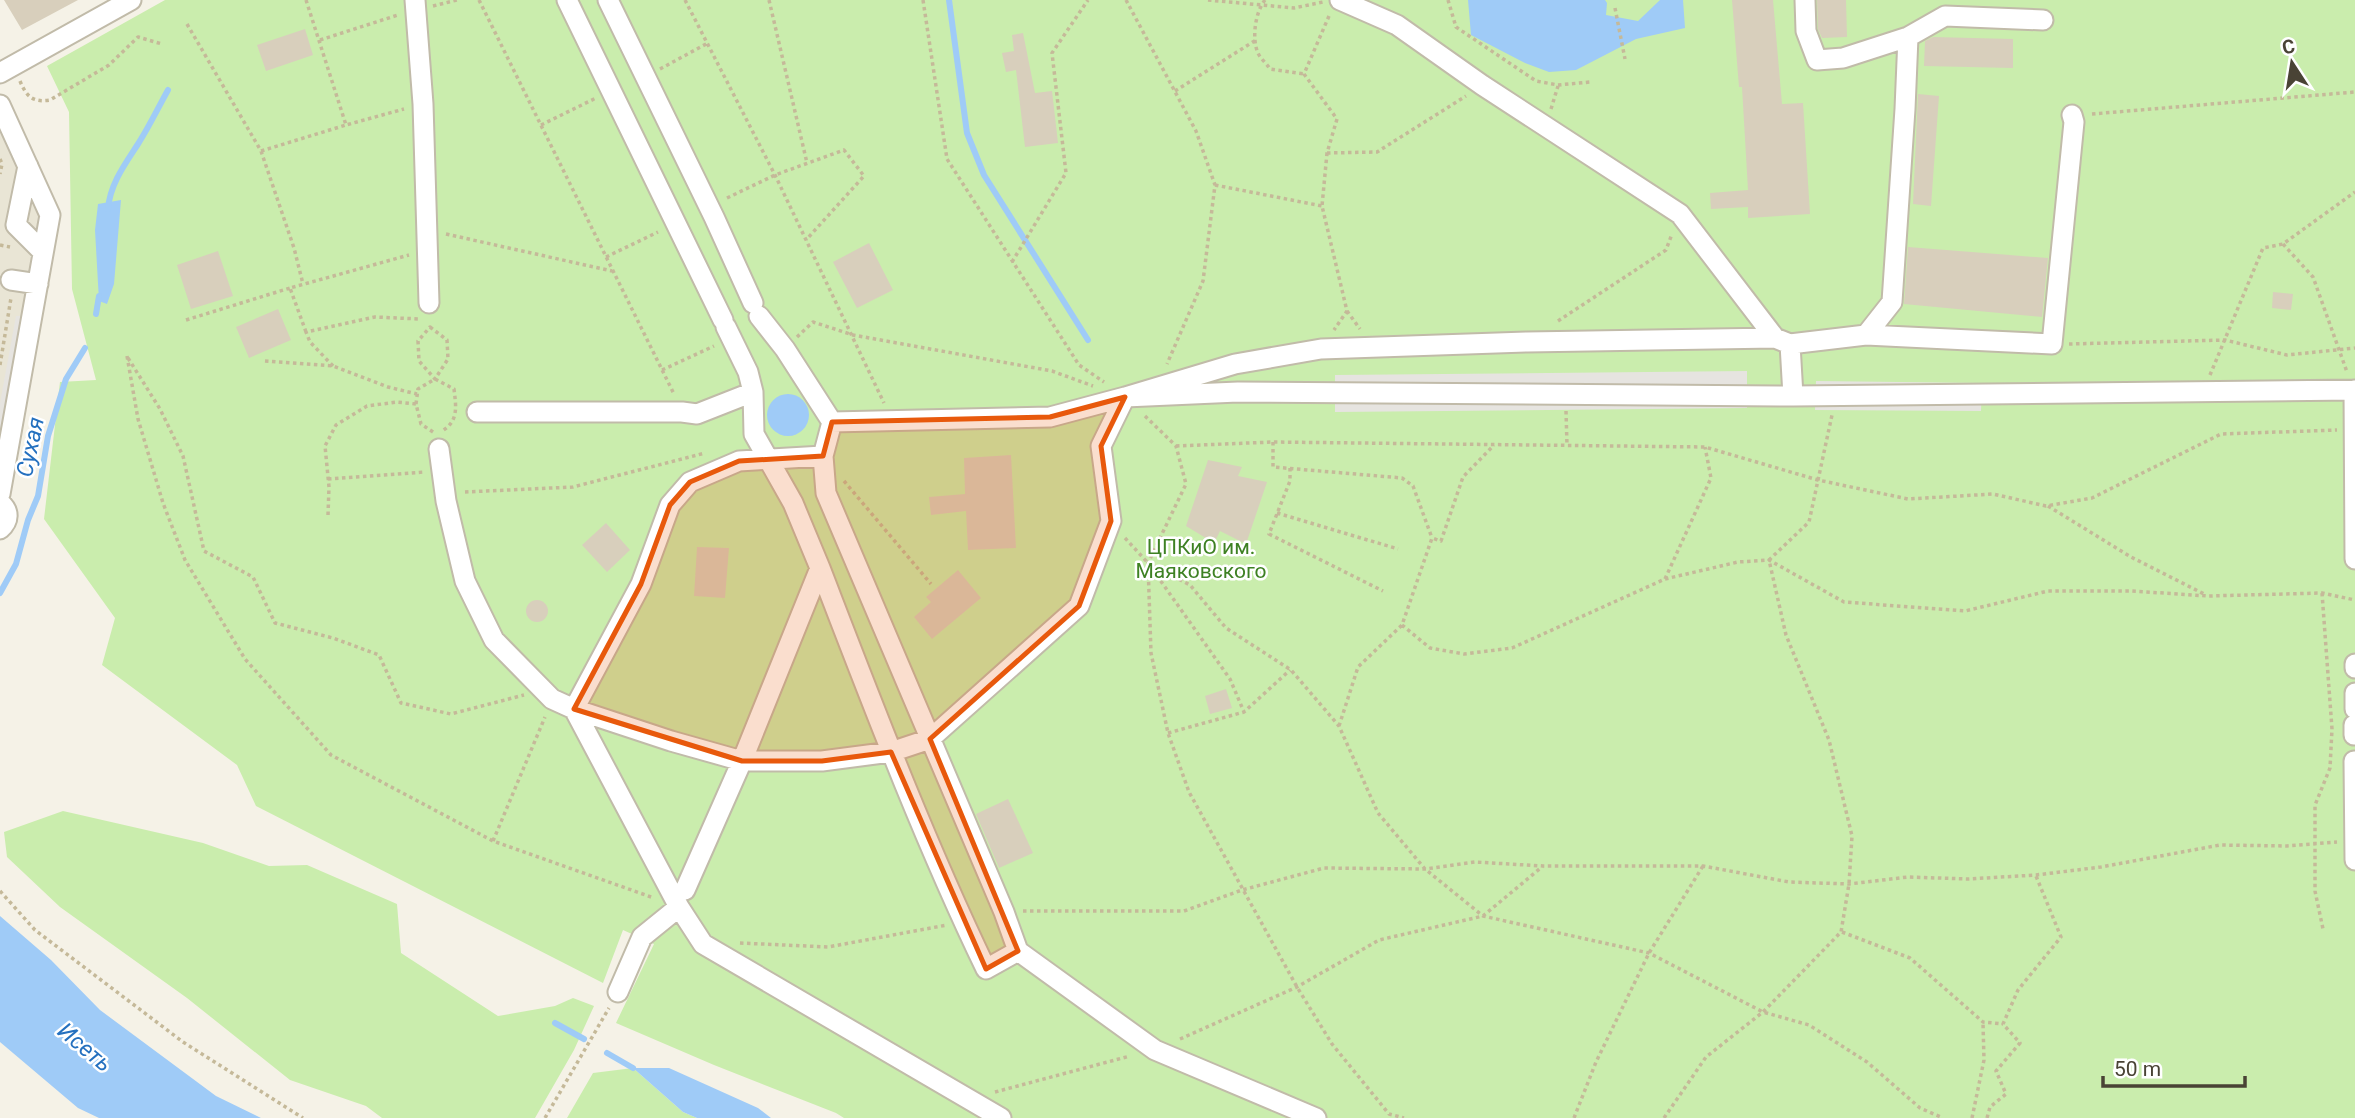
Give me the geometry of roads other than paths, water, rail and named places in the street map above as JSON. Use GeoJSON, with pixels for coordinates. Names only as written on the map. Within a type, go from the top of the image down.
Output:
{"type":"FeatureCollection","features":[{"type":"Feature","properties":{"kind":"street"},"geometry":{"type":"LineString","coordinates":[[0,72],[131,0]]}},
{"type":"Feature","properties":{"kind":"street"},"geometry":{"type":"LineString","coordinates":[[567,0],[748,372],[753,392],[754,434],[793,503],[891,751],[985,969],[1018,951]]}},
{"type":"Feature","properties":{"kind":"street"},"geometry":{"type":"LineString","coordinates":[[608,0],[756,310],[832,422],[823,456],[826,493],[1004,912],[1018,951],[1155,1050],[1316,1118]]}},
{"type":"Feature","properties":{"kind":"street"},"geometry":{"type":"LineString","coordinates":[[1805,0],[1806,31],[1817,60],[1843,58],[1908,37],[1945,16],[2043,20]]}},
{"type":"Feature","properties":{"kind":"street"},"geometry":{"type":"LineString","coordinates":[[415,5],[423,104],[430,311]]}},
{"type":"Feature","properties":{"kind":"street"},"geometry":{"type":"LineString","coordinates":[[1336,6],[1397,25],[1482,85],[1680,214],[1782,341],[1793,397]]}},
{"type":"Feature","properties":{"kind":"street"},"geometry":{"type":"LineString","coordinates":[[1866,335],[1892,302],[1908,37]]}},
{"type":"Feature","properties":{"kind":"street"},"geometry":{"type":"LineString","coordinates":[[0,105],[50,215],[0,494]]}},
{"type":"Feature","properties":{"kind":"street"},"geometry":{"type":"LineString","coordinates":[[832,422],[1050,417],[1235,364],[1321,349],[1527,342],[1782,341],[1866,335],[2052,344],[2074,122],[2072,116]]}},
{"type":"Feature","properties":{"kind":"street"},"geometry":{"type":"LineString","coordinates":[[28,166],[16,225],[44,252]]}},
{"type":"Feature","properties":{"kind":"street"},"geometry":{"type":"LineString","coordinates":[[11,280],[38,284]]}},
{"type":"Feature","properties":{"kind":"street"},"geometry":{"type":"LineString","coordinates":[[1125,397],[1238,392],[1793,397],[2354,390],[2355,559]]}},
{"type":"Feature","properties":{"kind":"street"},"geometry":{"type":"LineString","coordinates":[[477,412],[697,414],[753,392]]}},
{"type":"Feature","properties":{"kind":"street"},"geometry":{"type":"LineString","coordinates":[[439,449],[445,494],[465,581],[494,640],[548,694],[574,709],[742,761],[822,761],[891,751],[930,739],[1079,606],[1111,521],[1101,446],[1125,397]]}},
{"type":"Feature","properties":{"kind":"street"},"geometry":{"type":"LineString","coordinates":[[574,709],[641,584],[670,505],[690,482],[739,461],[823,456]]}},
{"type":"Feature","properties":{"kind":"street"},"geometry":{"type":"LineString","coordinates":[[0,503],[7,512],[7,519],[0,529]]}},
{"type":"Feature","properties":{"kind":"street"},"geometry":{"type":"LineString","coordinates":[[618,992],[642,937],[682,898],[742,761],[820,568]]}},
{"type":"Feature","properties":{"kind":"street"},"geometry":{"type":"LineString","coordinates":[[2354,709],[2355,693]]}},
{"type":"Feature","properties":{"kind":"street"},"geometry":{"type":"LineString","coordinates":[[574,709],[682,898],[703,944],[1001,1118]]}},
{"type":"Feature","properties":{"kind":"street"},"geometry":{"type":"LineString","coordinates":[[2354,761],[2354,850]]}},
{"type":"Feature","properties":{"kind":"water"},"geometry":{"type":"Polygon","coordinates":[[[1468,0],[1605,0],[1606,15],[1638,21],[1660,0],[1683,0],[1685,28],[1636,39],[1576,70],[1549,72],[1525,63],[1471,35],[1468,0]]]}},
{"type":"Feature","properties":{"kind":"water"},"geometry":{"type":"Polygon","coordinates":[[[121,200],[114,284],[107,304],[99,301],[95,230],[98,204],[121,200]]]}},
{"type":"Feature","properties":{"kind":"water"},"geometry":{"type":"Polygon","coordinates":[[[788,394],[803,400],[809,415],[803,430],[788,436],[773,430],[767,415],[773,400],[788,394]]]}},
{"type":"Feature","properties":{"kind":"water","name":"Исеть"},"geometry":{"type":"Polygon","coordinates":[[[0,916],[51,960],[100,1010],[216,1096],[261,1118],[99,1118],[78,1108],[0,1042],[0,916]]]}},
{"type":"Feature","properties":{"kind":"water"},"geometry":{"type":"Polygon","coordinates":[[[633,1068],[669,1068],[758,1108],[771,1118],[697,1118],[683,1112],[633,1068]]]}},
{"type":"Feature","properties":{"kind":"waterway"},"geometry":{"type":"LineString","coordinates":[[949,0],[967,133],[984,175],[1088,340]]}},
{"type":"Feature","properties":{"kind":"waterway","name":"Сухая"},"geometry":{"type":"LineString","coordinates":[[108,209],[119,175],[168,90]]}},
{"type":"Feature","properties":{"kind":"waterway","name":"Сухая"},"geometry":{"type":"LineString","coordinates":[[96,314],[99,296]]}},
{"type":"Feature","properties":{"kind":"waterway","name":"Сухая"},"geometry":{"type":"LineString","coordinates":[[0,593],[16,564],[28,520],[38,496],[48,436],[66,379],[85,348]]}},
{"type":"Feature","properties":{"kind":"waterway"},"geometry":{"type":"LineString","coordinates":[[555,1023],[584,1039]]}},
{"type":"Feature","properties":{"kind":"waterway"},"geometry":{"type":"LineString","coordinates":[[607,1053],[633,1068]]}},
{"type":"Feature","properties":{"kind":"park label","name":"ЦПКиО им. Маяковского"},"geometry":{"type":"Point","coordinates":[1201,559]}}]}
